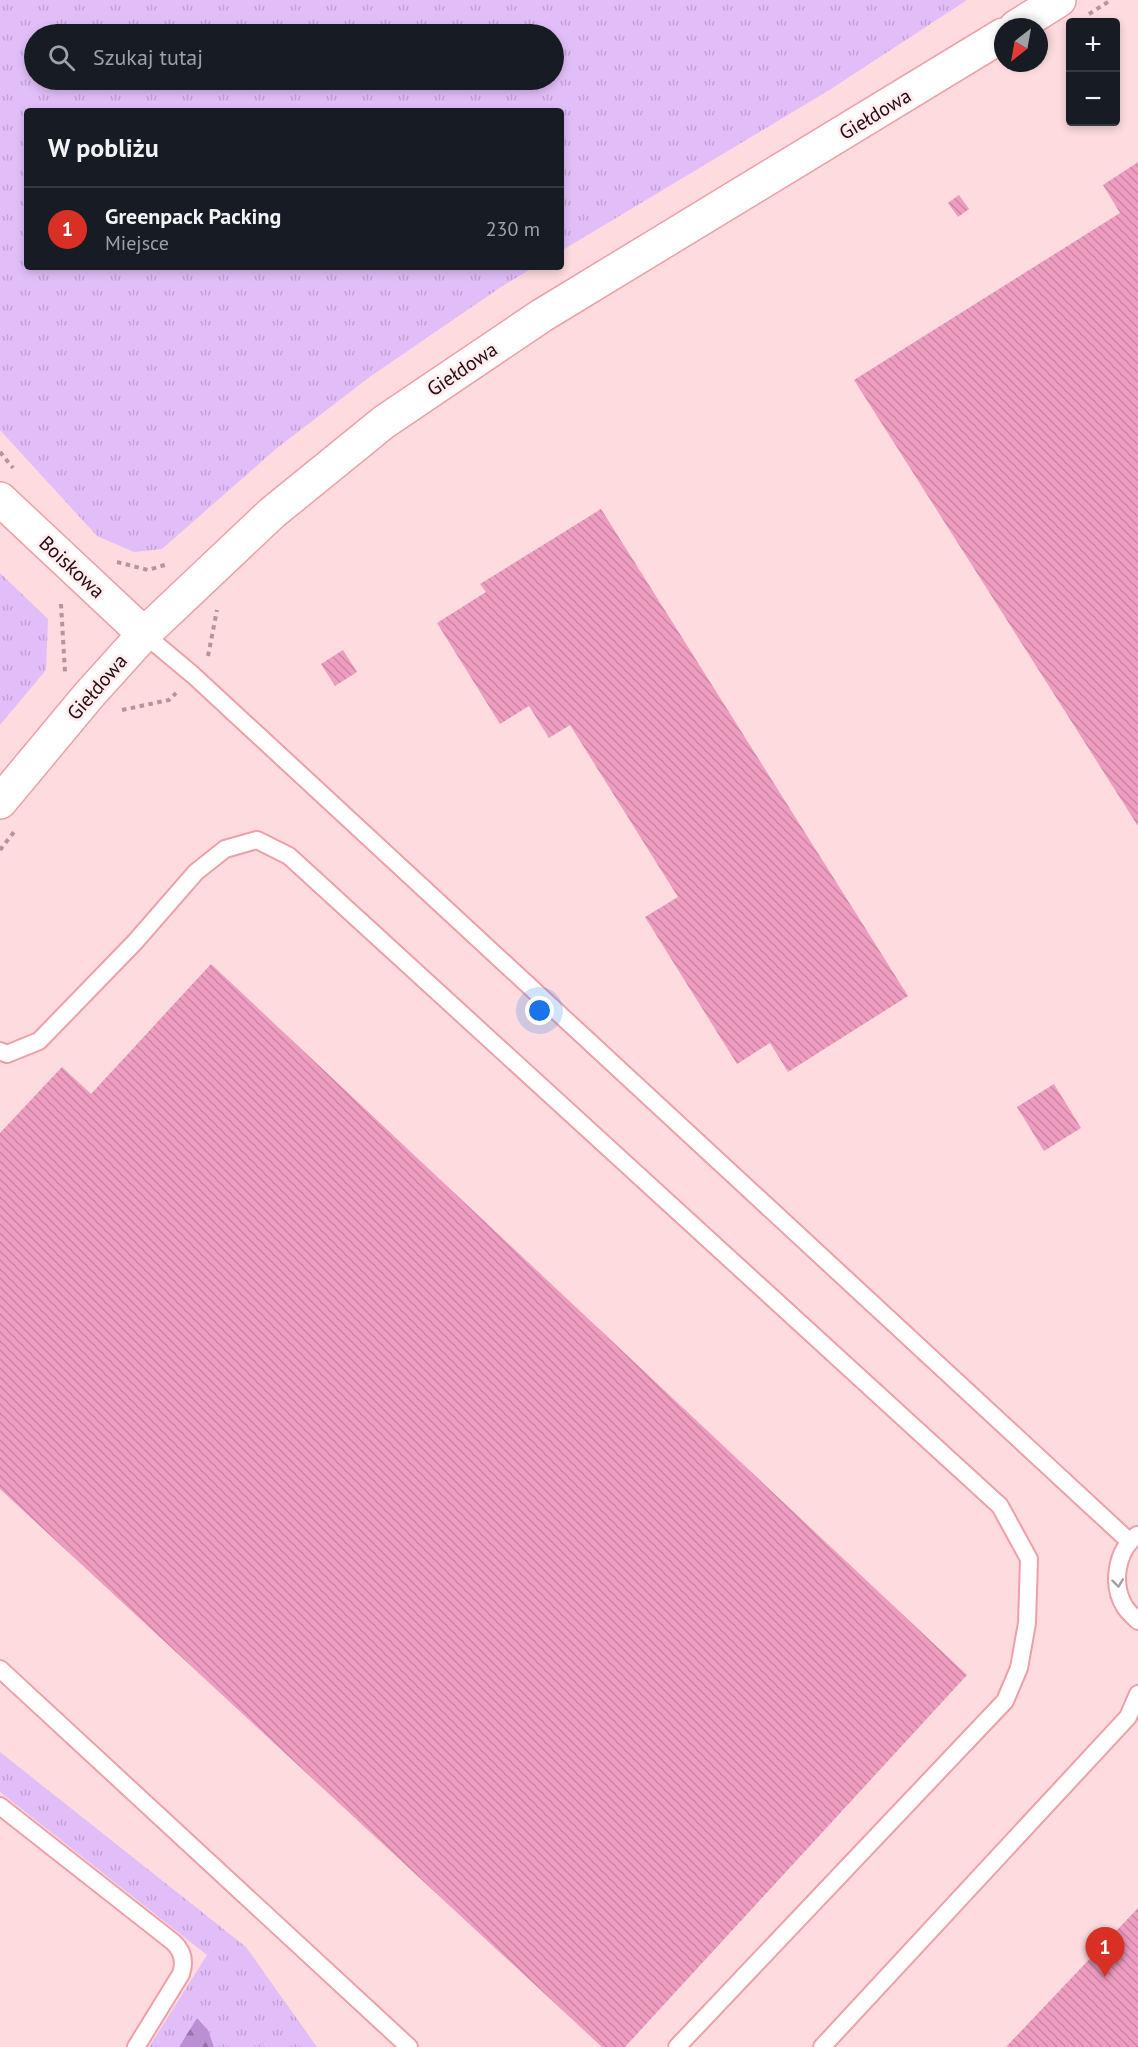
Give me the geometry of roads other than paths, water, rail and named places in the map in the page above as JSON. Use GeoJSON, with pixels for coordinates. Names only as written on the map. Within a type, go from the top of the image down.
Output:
{"type":"FeatureCollection","features":[{"type":"Feature","properties":{"kind":"street"},"geometry":{"type":"LineString","coordinates":[[1043,18],[1072,8]]}},
{"type":"Feature","properties":{"kind":"street","name":"Giełdowa"},"geometry":{"type":"LineString","coordinates":[[0,802],[89,695],[144,634],[272,513],[384,422],[541,316],[994,40]]}},
{"type":"Feature","properties":{"kind":"street","name":"Boiskowa"},"geometry":{"type":"LineString","coordinates":[[0,499],[144,634]]}},
{"type":"Feature","properties":{"kind":"lane"},"geometry":{"type":"LineString","coordinates":[[144,634],[201,683],[1134,1538],[1123,1552],[1117,1569],[1118,1587],[1124,1606],[1138,1621]]}},
{"type":"Feature","properties":{"kind":"lane"},"geometry":{"type":"LineString","coordinates":[[2,1056],[39,1041],[135,942],[196,872],[225,849],[257,840],[289,856],[1000,1506],[1029,1559],[1027,1623],[1019,1668],[1005,1701],[677,2047]]}},
{"type":"Feature","properties":{"kind":"lane"},"geometry":{"type":"LineString","coordinates":[[0,1670],[409,2047]]}},
{"type":"Feature","properties":{"kind":"lane"},"geometry":{"type":"LineString","coordinates":[[822,2047],[1128,1717],[1138,1694]]}},
{"type":"Feature","properties":{"kind":"lane"},"geometry":{"type":"LineString","coordinates":[[0,1806],[173,1942],[180,1950],[183,1959],[181,1974],[136,2047]]}},
{"type":"Feature","properties":{"kind":"place","name":"Greenpack Packing"},"geometry":{"type":"Point","coordinates":[1105,1977]}}]}
